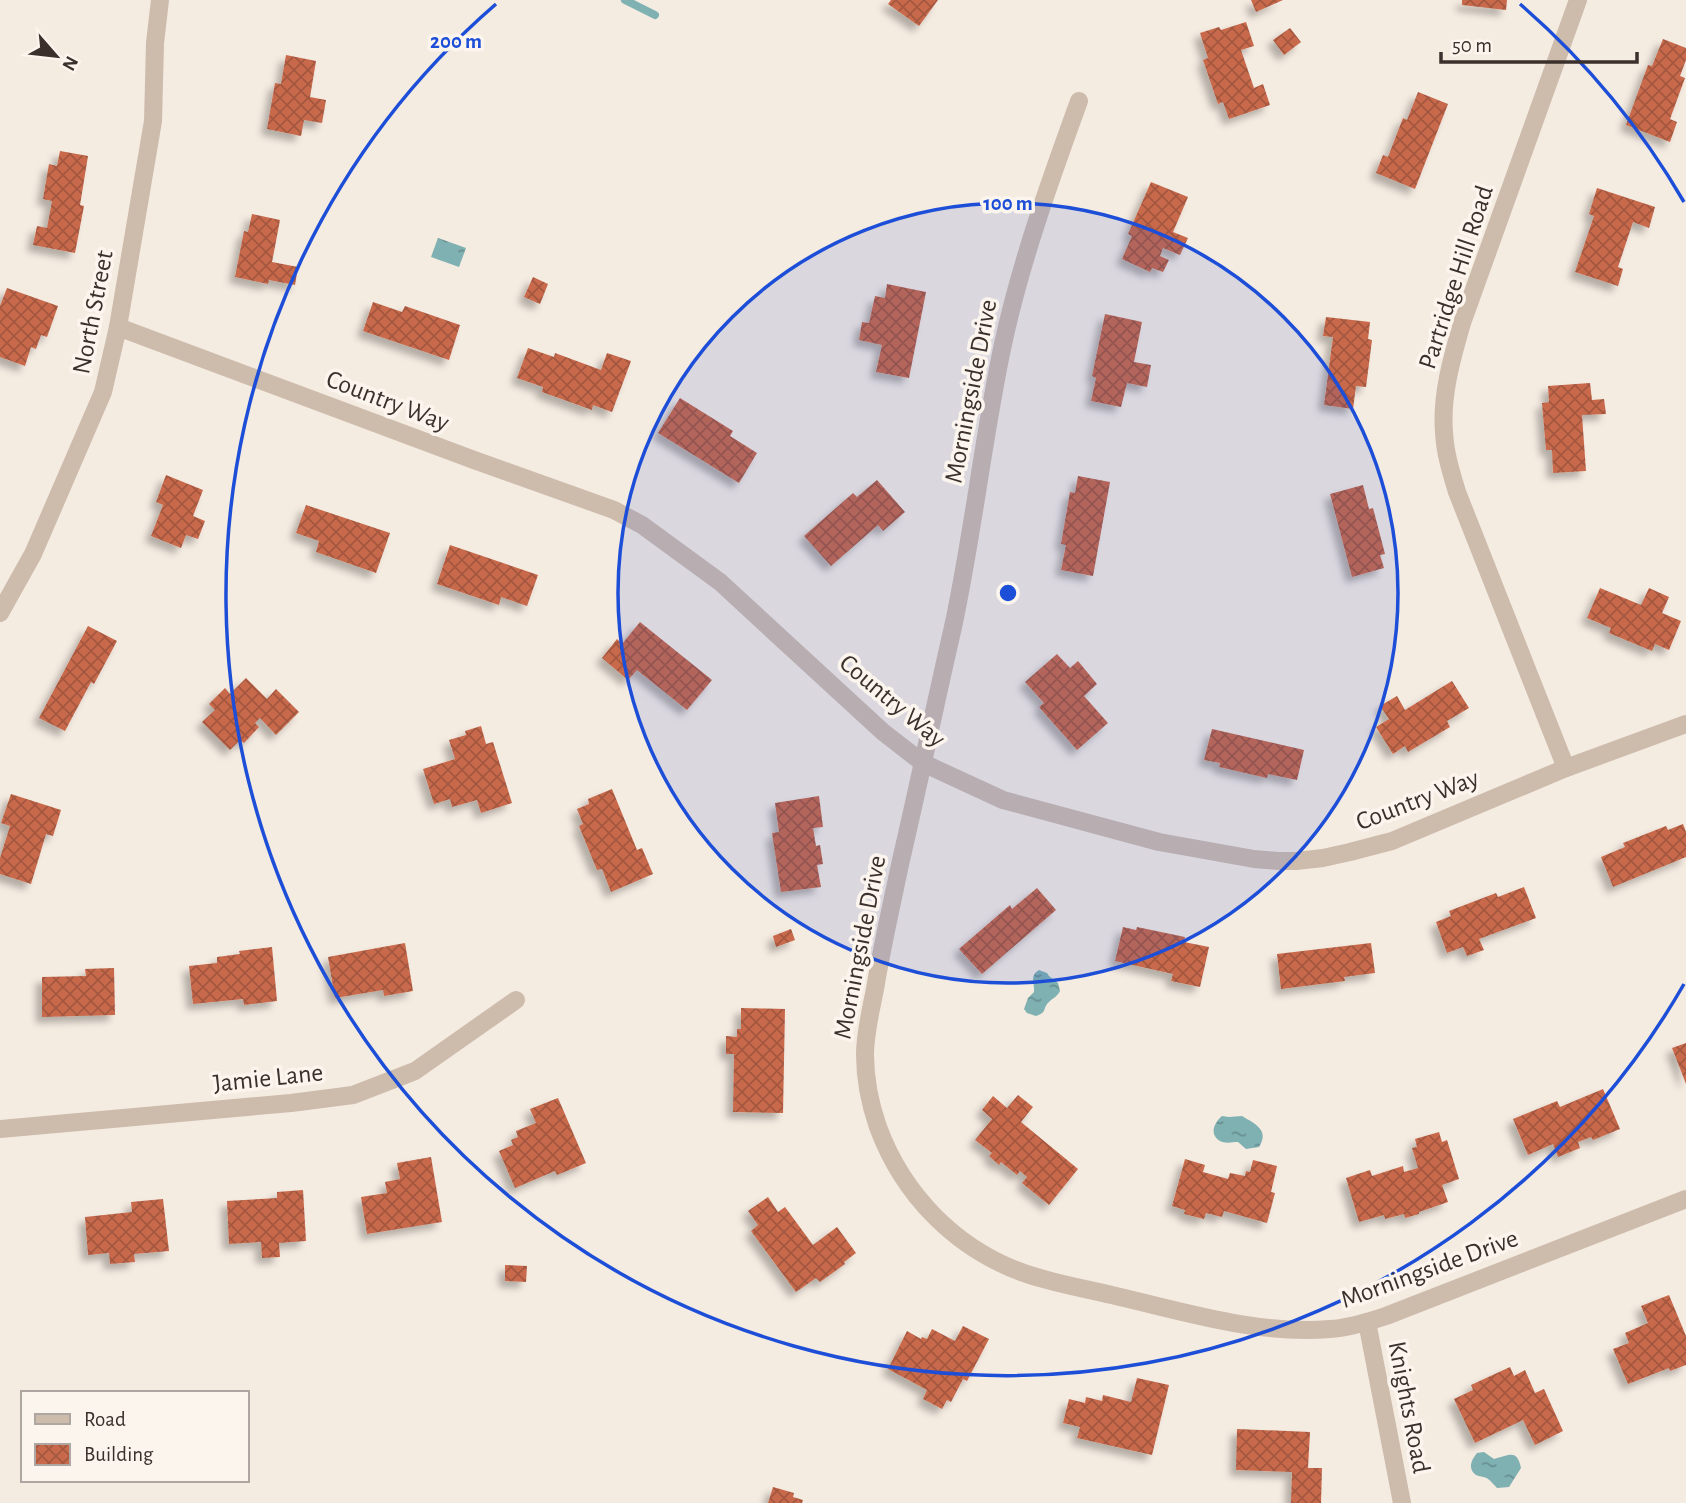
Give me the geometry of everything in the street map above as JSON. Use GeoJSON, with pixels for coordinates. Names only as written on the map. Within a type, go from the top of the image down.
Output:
{"type":"FeatureCollection","features":[{"type":"Feature","properties":{"kind":"street","name":"North Street"},"geometry":{"type":"LineString","coordinates":[[0,613],[33,554],[103,392],[118,327],[153,121],[155,43],[160,0]]}},
{"type":"Feature","properties":{"kind":"street","name":"Partridge Hill Road"},"geometry":{"type":"LineString","coordinates":[[1566,768],[1457,492],[1448,464],[1444,431],[1450,367],[1462,323],[1578,0]]}},
{"type":"Feature","properties":{"kind":"street","name":"Morningside Drive"},"geometry":{"type":"LineString","coordinates":[[1079,101],[1046,191],[1003,344],[955,618],[886,928],[865,1053],[871,1101],[892,1158],[911,1190],[935,1217],[963,1241],[1005,1265],[1028,1274],[1241,1325],[1303,1329],[1332,1329],[1386,1316],[1686,1199]]}},
{"type":"Feature","properties":{"kind":"street","name":"Country Way"},"geometry":{"type":"LineString","coordinates":[[118,327],[614,510],[642,525],[720,582],[883,732],[923,763],[1003,800],[1159,842],[1254,859],[1296,861],[1323,858],[1392,841],[1566,768],[1686,724]]}},
{"type":"Feature","properties":{"kind":"street","name":"Jamie Lane"},"geometry":{"type":"LineString","coordinates":[[0,1129],[353,1095],[415,1071],[516,1000]]}},
{"type":"Feature","properties":{"kind":"street","name":"Knights Road"},"geometry":{"type":"LineString","coordinates":[[1367,1322],[1402,1503]]}},
{"type":"Feature","properties":{"kind":"water"},"geometry":{"type":"Polygon","coordinates":[[[438,238],[466,248],[459,267],[431,257],[438,238]]]}},
{"type":"Feature","properties":{"kind":"water"},"geometry":{"type":"Polygon","coordinates":[[[1039,970],[1058,983],[1060,991],[1042,1013],[1036,1016],[1024,1009],[1028,998],[1034,992],[1033,977],[1039,970]]]}},
{"type":"Feature","properties":{"kind":"water"},"geometry":{"type":"Polygon","coordinates":[[[1222,1116],[1242,1116],[1260,1128],[1263,1136],[1259,1147],[1246,1149],[1238,1142],[1220,1141],[1214,1128],[1222,1116]]]}},
{"type":"Feature","properties":{"kind":"water"},"geometry":{"type":"Polygon","coordinates":[[[1484,1452],[1494,1459],[1511,1455],[1517,1458],[1521,1468],[1509,1487],[1497,1488],[1487,1478],[1477,1476],[1473,1472],[1473,1458],[1477,1453],[1484,1452]]]}},
{"type":"Feature","properties":{"kind":"building"},"geometry":{"type":"Polygon","coordinates":[[[891,0],[938,0],[919,26],[888,4],[891,0]]]}},
{"type":"Feature","properties":{"kind":"building"},"geometry":{"type":"Polygon","coordinates":[[[1251,0],[1283,0],[1256,12],[1251,0]]]}},
{"type":"Feature","properties":{"kind":"building"},"geometry":{"type":"Polygon","coordinates":[[[1462,0],[1507,0],[1506,10],[1462,5],[1462,0]]]}},
{"type":"Feature","properties":{"kind":"building"},"geometry":{"type":"Polygon","coordinates":[[[1246,22],[1254,46],[1241,50],[1254,88],[1263,84],[1270,105],[1229,119],[1223,102],[1218,104],[1203,60],[1208,58],[1200,33],[1246,22]]]}},
{"type":"Feature","properties":{"kind":"building"},"geometry":{"type":"Polygon","coordinates":[[[1290,28],[1301,42],[1284,55],[1273,40],[1290,28]]]}},
{"type":"Feature","properties":{"kind":"building"},"geometry":{"type":"Polygon","coordinates":[[[1663,39],[1686,48],[1686,60],[1680,76],[1685,78],[1670,119],[1677,122],[1670,142],[1626,125],[1648,65],[1652,66],[1663,39]]]}},
{"type":"Feature","properties":{"kind":"building"},"geometry":{"type":"Polygon","coordinates":[[[286,55],[316,61],[310,97],[326,100],[322,123],[304,120],[301,136],[267,129],[275,83],[281,84],[286,55]]]}},
{"type":"Feature","properties":{"kind":"building"},"geometry":{"type":"Polygon","coordinates":[[[1418,92],[1448,104],[1415,189],[1376,173],[1383,155],[1388,157],[1403,118],[1407,120],[1418,92]]]}},
{"type":"Feature","properties":{"kind":"building"},"geometry":{"type":"Polygon","coordinates":[[[60,151],[88,156],[80,205],[84,206],[75,253],[33,245],[37,226],[47,228],[52,201],[43,199],[49,164],[57,166],[60,151]]]}},
{"type":"Feature","properties":{"kind":"building"},"geometry":{"type":"Polygon","coordinates":[[[1151,182],[1188,197],[1173,232],[1188,238],[1180,255],[1163,248],[1160,256],[1169,260],[1163,272],[1152,268],[1150,272],[1122,259],[1132,236],[1128,234],[1151,182]]]}},
{"type":"Feature","properties":{"kind":"building"},"geometry":{"type":"Polygon","coordinates":[[[1597,188],[1655,207],[1649,228],[1633,222],[1618,267],[1623,269],[1618,286],[1575,272],[1594,216],[1589,214],[1597,188]]]}},
{"type":"Feature","properties":{"kind":"building"},"geometry":{"type":"Polygon","coordinates":[[[252,214],[280,220],[272,262],[298,267],[295,285],[269,280],[268,284],[235,277],[244,231],[248,232],[252,214]]]}},
{"type":"Feature","properties":{"kind":"building"},"geometry":{"type":"Polygon","coordinates":[[[533,277],[548,284],[540,304],[524,297],[533,277]]]}},
{"type":"Feature","properties":{"kind":"building"},"geometry":{"type":"Polygon","coordinates":[[[887,284],[926,292],[909,378],[876,372],[882,345],[859,340],[862,322],[869,323],[875,296],[885,298],[887,284]]]}},
{"type":"Feature","properties":{"kind":"building"},"geometry":{"type":"Polygon","coordinates":[[[7,288],[58,306],[47,337],[41,335],[36,349],[31,347],[25,366],[0,357],[0,306],[7,288]]]}},
{"type":"Feature","properties":{"kind":"building"},"geometry":{"type":"Polygon","coordinates":[[[373,302],[402,312],[405,306],[460,325],[449,360],[363,331],[373,302]]]}},
{"type":"Feature","properties":{"kind":"building"},"geometry":{"type":"Polygon","coordinates":[[[1105,314],[1142,322],[1134,362],[1151,365],[1147,387],[1127,383],[1121,407],[1091,401],[1096,378],[1092,376],[1105,314]]]}},
{"type":"Feature","properties":{"kind":"building"},"geometry":{"type":"Polygon","coordinates":[[[1326,317],[1370,322],[1368,339],[1372,340],[1366,387],[1356,386],[1353,409],[1324,405],[1333,337],[1323,336],[1326,317]]]}},
{"type":"Feature","properties":{"kind":"building"},"geometry":{"type":"Polygon","coordinates":[[[528,348],[554,357],[555,353],[601,370],[607,353],[631,361],[612,412],[593,405],[592,410],[542,392],[543,387],[517,378],[528,348]]]}},
{"type":"Feature","properties":{"kind":"building"},"geometry":{"type":"Polygon","coordinates":[[[1590,383],[1592,400],[1604,399],[1606,414],[1582,415],[1586,471],[1553,473],[1552,450],[1546,450],[1542,403],[1549,402],[1548,386],[1590,383]]]}},
{"type":"Feature","properties":{"kind":"building"},"geometry":{"type":"Polygon","coordinates":[[[680,398],[733,431],[730,436],[757,453],[739,483],[658,433],[680,398]]]}},
{"type":"Feature","properties":{"kind":"building"},"geometry":{"type":"Polygon","coordinates":[[[166,475],[203,490],[193,516],[205,521],[198,539],[186,535],[181,548],[151,536],[163,505],[156,502],[166,475]]]}},
{"type":"Feature","properties":{"kind":"building"},"geometry":{"type":"Polygon","coordinates":[[[1078,476],[1110,482],[1093,576],[1061,570],[1066,545],[1061,544],[1070,492],[1075,493],[1078,476]]]}},
{"type":"Feature","properties":{"kind":"building"},"geometry":{"type":"Polygon","coordinates":[[[877,480],[905,512],[883,531],[878,525],[831,566],[804,536],[853,493],[857,497],[877,480]]]}},
{"type":"Feature","properties":{"kind":"building"},"geometry":{"type":"Polygon","coordinates":[[[1363,485],[1369,509],[1373,508],[1385,554],[1380,555],[1384,568],[1352,577],[1330,494],[1363,485]]]}},
{"type":"Feature","properties":{"kind":"building"},"geometry":{"type":"Polygon","coordinates":[[[306,505],[390,533],[376,573],[316,552],[319,541],[296,533],[306,505]]]}},
{"type":"Feature","properties":{"kind":"building"},"geometry":{"type":"Polygon","coordinates":[[[450,545],[538,575],[527,606],[501,597],[499,605],[437,584],[450,545]]]}},
{"type":"Feature","properties":{"kind":"building"},"geometry":{"type":"Polygon","coordinates":[[[1600,588],[1641,605],[1649,588],[1669,597],[1662,613],[1681,621],[1669,650],[1655,644],[1652,651],[1609,633],[1611,628],[1587,618],[1600,588]]]}},
{"type":"Feature","properties":{"kind":"building"},"geometry":{"type":"Polygon","coordinates":[[[640,622],[712,680],[687,710],[637,670],[628,680],[602,658],[617,639],[622,644],[640,622]]]}},
{"type":"Feature","properties":{"kind":"building"},"geometry":{"type":"Polygon","coordinates":[[[88,626],[117,641],[65,731],[39,718],[88,626]]]}},
{"type":"Feature","properties":{"kind":"building"},"geometry":{"type":"Polygon","coordinates":[[[1057,654],[1070,668],[1078,661],[1097,684],[1084,696],[1108,723],[1077,750],[1039,707],[1044,703],[1025,682],[1057,654]]]}},
{"type":"Feature","properties":{"kind":"building"},"geometry":{"type":"Polygon","coordinates":[[[246,678],[267,699],[276,689],[299,712],[276,735],[260,718],[255,723],[259,727],[244,743],[240,740],[230,750],[202,722],[215,710],[209,704],[225,688],[230,694],[246,678]]]}},
{"type":"Feature","properties":{"kind":"building"},"geometry":{"type":"Polygon","coordinates":[[[1452,681],[1469,708],[1447,721],[1450,727],[1408,752],[1405,746],[1393,754],[1376,727],[1389,719],[1380,706],[1397,696],[1405,710],[1452,681]]]}},
{"type":"Feature","properties":{"kind":"building"},"geometry":{"type":"Polygon","coordinates":[[[481,726],[486,744],[493,742],[512,803],[481,813],[477,800],[452,807],[450,799],[434,804],[423,769],[455,759],[449,740],[466,735],[465,731],[481,726]]]}},
{"type":"Feature","properties":{"kind":"building"},"geometry":{"type":"Polygon","coordinates":[[[1212,729],[1304,750],[1297,780],[1268,774],[1267,778],[1219,767],[1220,763],[1204,760],[1212,729]]]}},
{"type":"Feature","properties":{"kind":"building"},"geometry":{"type":"Polygon","coordinates":[[[612,789],[637,850],[642,848],[653,874],[611,892],[602,869],[597,870],[579,826],[583,824],[577,809],[589,804],[588,799],[612,789]]]}},
{"type":"Feature","properties":{"kind":"building"},"geometry":{"type":"Polygon","coordinates":[[[11,794],[61,810],[53,836],[46,834],[31,884],[0,874],[0,858],[10,826],[1,823],[11,794]]]}},
{"type":"Feature","properties":{"kind":"building"},"geometry":{"type":"Polygon","coordinates":[[[819,796],[823,827],[813,828],[816,846],[820,845],[823,864],[817,865],[821,887],[781,892],[772,833],[779,832],[775,803],[819,796]]]}},
{"type":"Feature","properties":{"kind":"building"},"geometry":{"type":"Polygon","coordinates":[[[1683,824],[1686,832],[1686,857],[1613,887],[1601,857],[1625,847],[1623,843],[1666,826],[1668,830],[1683,824]]]}},
{"type":"Feature","properties":{"kind":"building"},"geometry":{"type":"Polygon","coordinates":[[[1524,887],[1536,918],[1479,939],[1484,950],[1467,956],[1463,947],[1447,953],[1436,922],[1451,916],[1449,911],[1496,893],[1498,897],[1524,887]]]}},
{"type":"Feature","properties":{"kind":"building"},"geometry":{"type":"Polygon","coordinates":[[[1037,888],[1056,910],[982,974],[959,949],[1010,905],[1012,909],[1037,888]]]}},
{"type":"Feature","properties":{"kind":"building"},"geometry":{"type":"Polygon","coordinates":[[[1123,927],[1136,930],[1137,927],[1185,937],[1184,942],[1209,947],[1200,987],[1171,981],[1173,974],[1115,961],[1123,927]]]}},
{"type":"Feature","properties":{"kind":"building"},"geometry":{"type":"Polygon","coordinates":[[[791,929],[795,940],[776,947],[773,936],[791,929]]]}},
{"type":"Feature","properties":{"kind":"building"},"geometry":{"type":"Polygon","coordinates":[[[405,943],[413,991],[384,996],[383,990],[335,998],[328,957],[405,943]]]}},
{"type":"Feature","properties":{"kind":"building"},"geometry":{"type":"Polygon","coordinates":[[[1371,943],[1375,973],[1344,977],[1345,981],[1281,989],[1277,954],[1371,943]]]}},
{"type":"Feature","properties":{"kind":"building"},"geometry":{"type":"Polygon","coordinates":[[[272,947],[277,1001],[244,1005],[243,999],[193,1004],[189,966],[217,963],[217,957],[240,954],[239,951],[272,947]]]}},
{"type":"Feature","properties":{"kind":"building"},"geometry":{"type":"Polygon","coordinates":[[[114,968],[115,1015],[42,1017],[42,977],[86,976],[85,969],[114,968]]]}},
{"type":"Feature","properties":{"kind":"building"},"geometry":{"type":"Polygon","coordinates":[[[741,1008],[785,1009],[783,1113],[733,1112],[734,1054],[726,1054],[726,1036],[737,1037],[737,1029],[741,1029],[741,1008]]]}},
{"type":"Feature","properties":{"kind":"building"},"geometry":{"type":"Polygon","coordinates":[[[1686,1043],[1686,1084],[1672,1048],[1686,1043]]]}},
{"type":"Feature","properties":{"kind":"building"},"geometry":{"type":"Polygon","coordinates":[[[1603,1089],[1620,1129],[1593,1140],[1591,1137],[1578,1142],[1580,1148],[1558,1157],[1553,1144],[1528,1155],[1513,1119],[1557,1101],[1560,1107],[1603,1089]]]}},
{"type":"Feature","properties":{"kind":"building"},"geometry":{"type":"Polygon","coordinates":[[[1018,1095],[1033,1107],[1021,1122],[1078,1169],[1049,1205],[1022,1183],[1027,1177],[1020,1171],[1017,1175],[1001,1162],[999,1165],[989,1156],[992,1153],[975,1140],[992,1119],[982,1110],[993,1096],[1007,1108],[1018,1095]]]}},
{"type":"Feature","properties":{"kind":"building"},"geometry":{"type":"Polygon","coordinates":[[[558,1098],[586,1163],[557,1175],[555,1171],[515,1188],[499,1151],[513,1145],[511,1140],[518,1137],[516,1131],[536,1123],[530,1109],[558,1098]]]}},
{"type":"Feature","properties":{"kind":"building"},"geometry":{"type":"Polygon","coordinates":[[[1439,1132],[1442,1142],[1447,1140],[1459,1179],[1442,1185],[1448,1202],[1405,1218],[1404,1214],[1385,1219],[1384,1215],[1359,1222],[1346,1178],[1370,1170],[1372,1176],[1403,1166],[1404,1172],[1418,1168],[1412,1148],[1417,1147],[1415,1139],[1439,1132]]]}},
{"type":"Feature","properties":{"kind":"building"},"geometry":{"type":"Polygon","coordinates":[[[431,1157],[442,1222],[367,1234],[361,1197],[387,1193],[385,1182],[400,1179],[397,1163],[431,1157]]]}},
{"type":"Feature","properties":{"kind":"building"},"geometry":{"type":"Polygon","coordinates":[[[1185,1159],[1205,1165],[1203,1172],[1228,1179],[1230,1173],[1245,1176],[1246,1171],[1250,1172],[1253,1160],[1277,1166],[1271,1192],[1275,1193],[1267,1223],[1224,1211],[1222,1217],[1206,1213],[1204,1219],[1184,1214],[1185,1210],[1172,1206],[1185,1159]]]}},
{"type":"Feature","properties":{"kind":"building"},"geometry":{"type":"Polygon","coordinates":[[[303,1190],[306,1241],[279,1243],[280,1257],[262,1258],[261,1242],[229,1244],[227,1201],[277,1198],[277,1192],[303,1190]]]}},
{"type":"Feature","properties":{"kind":"building"},"geometry":{"type":"Polygon","coordinates":[[[768,1197],[778,1212],[785,1207],[813,1245],[837,1227],[856,1253],[820,1282],[816,1278],[796,1292],[751,1231],[758,1225],[748,1211],[768,1197]]]}},
{"type":"Feature","properties":{"kind":"building"},"geometry":{"type":"Polygon","coordinates":[[[163,1199],[169,1251],[134,1254],[135,1262],[110,1264],[109,1253],[88,1255],[85,1217],[132,1212],[131,1202],[163,1199]]]}},
{"type":"Feature","properties":{"kind":"building"},"geometry":{"type":"Polygon","coordinates":[[[505,1265],[527,1266],[526,1282],[505,1281],[505,1265]]]}},
{"type":"Feature","properties":{"kind":"building"},"geometry":{"type":"Polygon","coordinates":[[[1669,1295],[1686,1336],[1686,1365],[1670,1371],[1669,1368],[1628,1384],[1613,1349],[1629,1343],[1625,1333],[1648,1323],[1641,1306],[1669,1295]]]}},
{"type":"Feature","properties":{"kind":"building"},"geometry":{"type":"Polygon","coordinates":[[[963,1326],[989,1339],[967,1381],[963,1379],[951,1402],[947,1400],[942,1409],[923,1399],[927,1390],[888,1369],[907,1331],[921,1339],[927,1339],[932,1329],[955,1341],[963,1326]]]}},
{"type":"Feature","properties":{"kind":"building"},"geometry":{"type":"Polygon","coordinates":[[[1510,1367],[1514,1376],[1525,1370],[1535,1393],[1544,1389],[1563,1431],[1535,1445],[1523,1420],[1475,1443],[1454,1399],[1473,1390],[1471,1385],[1510,1367]]]}},
{"type":"Feature","properties":{"kind":"building"},"geometry":{"type":"Polygon","coordinates":[[[1137,1378],[1169,1385],[1152,1455],[1077,1438],[1080,1427],[1063,1423],[1069,1399],[1085,1403],[1086,1397],[1102,1401],[1103,1395],[1131,1402],[1137,1378]]]}},
{"type":"Feature","properties":{"kind":"building"},"geometry":{"type":"Polygon","coordinates":[[[1237,1429],[1310,1432],[1308,1468],[1322,1468],[1321,1503],[1291,1503],[1292,1472],[1236,1470],[1237,1429]]]}},
{"type":"Feature","properties":{"kind":"building"},"geometry":{"type":"Polygon","coordinates":[[[773,1487],[794,1493],[793,1497],[803,1500],[802,1503],[768,1503],[773,1487]]]}},
{"type":"Feature","properties":{"kind":"waterway"},"geometry":{"type":"LineString","coordinates":[[625,0],[655,15]]}}]}
